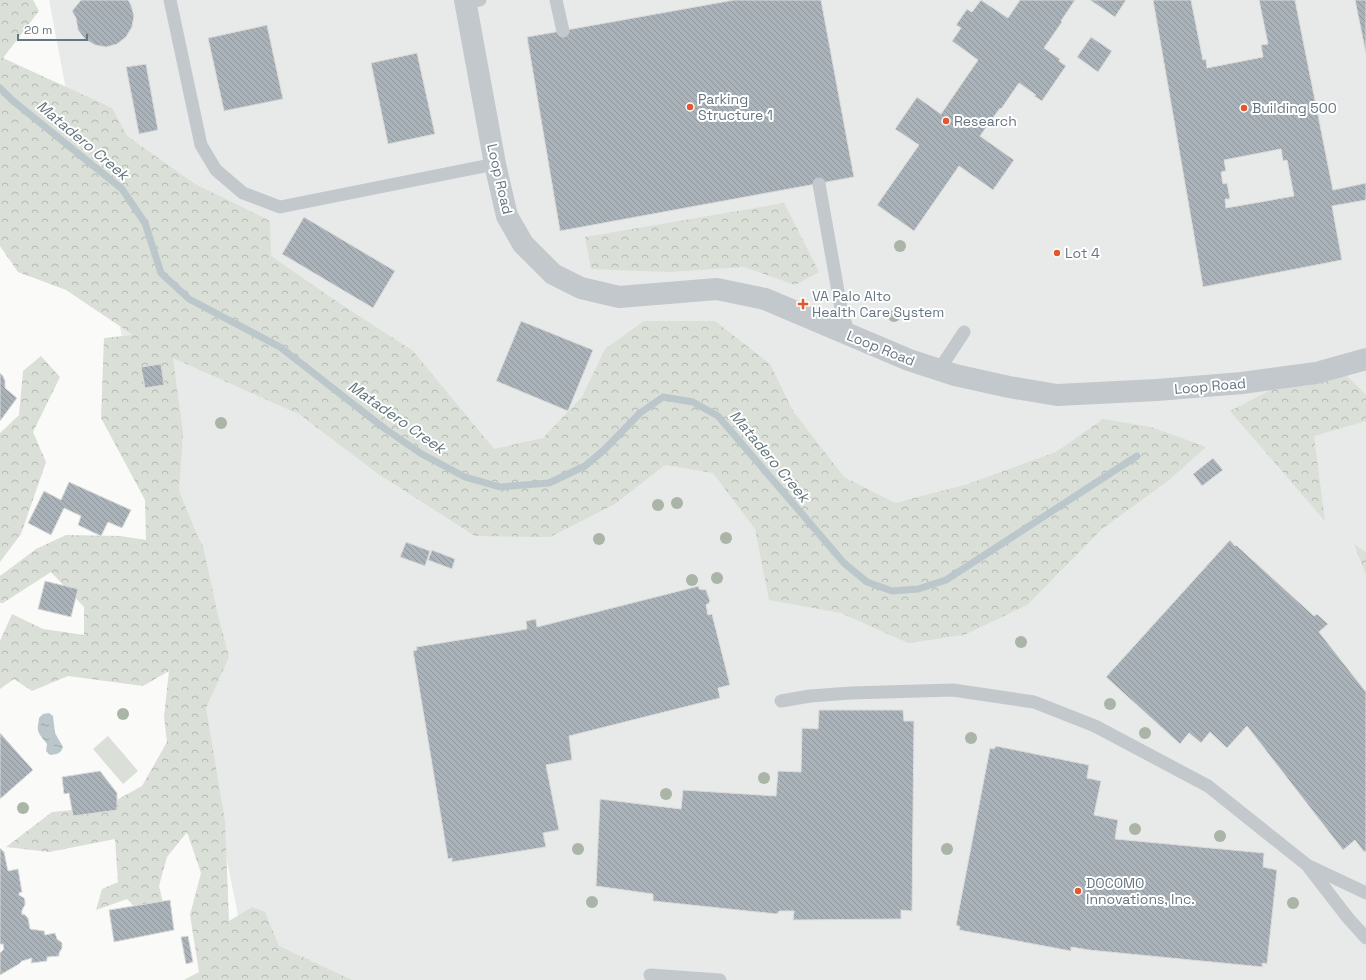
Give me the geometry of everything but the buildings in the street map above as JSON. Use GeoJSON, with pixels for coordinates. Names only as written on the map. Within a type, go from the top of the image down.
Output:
{"type":"FeatureCollection","features":[{"type":"Feature","properties":{"kind":"street","name":"Loop Road"},"geometry":{"type":"LineString","coordinates":[[470,1],[495,164],[507,216],[523,244],[553,274],[581,288],[619,297],[717,289],[765,298],[909,360],[939,370],[1009,387],[1057,395],[1149,391],[1242,383],[1316,373],[1366,359]]}},
{"type":"Feature","properties":{"kind":"lane"},"geometry":{"type":"LineString","coordinates":[[170,0],[201,145],[216,170],[243,193],[280,207],[495,164]]}},
{"type":"Feature","properties":{"kind":"lane"},"geometry":{"type":"LineString","coordinates":[[556,0],[562,31]]}},
{"type":"Feature","properties":{"kind":"lane"},"geometry":{"type":"LineString","coordinates":[[819,184],[840,303],[849,335]]}},
{"type":"Feature","properties":{"kind":"lane"},"geometry":{"type":"LineString","coordinates":[[939,370],[964,332]]}},
{"type":"Feature","properties":{"kind":"lane"},"geometry":{"type":"LineString","coordinates":[[781,702],[810,696],[851,693],[953,690],[1034,702],[1095,726],[1208,786],[1308,865],[1348,918],[1366,938]]}},
{"type":"Feature","properties":{"kind":"lane"},"geometry":{"type":"LineString","coordinates":[[1308,865],[1366,893]]}},
{"type":"Feature","properties":{"kind":"lane"},"geometry":{"type":"LineString","coordinates":[[650,975],[720,980]]}},
{"type":"Feature","properties":{"kind":"shaded area"},"geometry":{"type":"Polygon","coordinates":[[[49,0],[1366,0],[1366,980],[251,980],[86,157],[75,137],[49,0]]]}},
{"type":"Feature","properties":{"kind":"green space"},"geometry":{"type":"Polygon","coordinates":[[[0,0],[33,0],[39,11],[3,58],[112,108],[127,136],[195,184],[270,221],[271,256],[339,303],[413,351],[494,449],[543,438],[582,397],[605,349],[644,321],[715,321],[770,364],[793,411],[844,477],[895,503],[968,484],[1056,452],[1103,419],[1151,427],[1206,447],[1169,480],[1102,529],[1027,605],[964,635],[908,643],[841,613],[769,600],[755,529],[713,473],[665,465],[615,504],[550,537],[475,536],[377,473],[299,414],[173,358],[183,433],[179,491],[203,546],[229,657],[206,708],[225,821],[229,921],[252,907],[265,912],[279,946],[352,980],[184,980],[199,972],[190,915],[201,873],[187,832],[167,857],[159,886],[165,911],[142,915],[127,899],[96,910],[102,889],[118,882],[115,839],[49,852],[6,847],[52,812],[104,807],[142,786],[167,742],[164,717],[169,671],[143,686],[68,676],[32,691],[14,679],[0,689],[0,641],[12,614],[43,629],[84,635],[84,607],[51,572],[3,603],[0,603],[0,576],[36,549],[66,535],[120,536],[146,540],[145,500],[101,418],[104,338],[133,335],[66,290],[18,272],[0,246],[0,0]]]}},
{"type":"Feature","properties":{"kind":"green space"},"geometry":{"type":"Polygon","coordinates":[[[784,203],[819,272],[795,285],[744,267],[669,272],[591,269],[585,237],[784,203]]]}},
{"type":"Feature","properties":{"kind":"green space"},"geometry":{"type":"Polygon","coordinates":[[[41,356],[60,377],[33,432],[46,462],[21,534],[0,562],[0,433],[19,415],[23,371],[41,356]]]}},
{"type":"Feature","properties":{"kind":"green space"},"geometry":{"type":"Polygon","coordinates":[[[1330,359],[1366,395],[1366,421],[1314,436],[1325,521],[1230,411],[1330,359]]]}},
{"type":"Feature","properties":{"kind":"green space"},"geometry":{"type":"Polygon","coordinates":[[[1354,544],[1366,552],[1366,575],[1354,544]]]}},
{"type":"Feature","properties":{"kind":"green space"},"geometry":{"type":"Polygon","coordinates":[[[108,736],[138,771],[123,784],[93,749],[108,736]]]}},
{"type":"Feature","properties":{"kind":"water"},"geometry":{"type":"Polygon","coordinates":[[[49,713],[53,716],[55,733],[63,747],[57,754],[50,755],[46,751],[47,744],[39,733],[38,728],[39,718],[43,714],[49,713]]]}},
{"type":"Feature","properties":{"kind":"waterway","name":"Matadero Creek"},"geometry":{"type":"LineString","coordinates":[[0,88],[12,100],[122,189],[145,223],[161,273],[189,299],[280,347],[384,428],[420,453],[465,477],[500,487],[549,483],[585,466],[604,450],[640,413],[663,397],[693,402],[718,416],[844,563],[867,582],[892,591],[918,589],[946,580],[1137,456]]}},
{"type":"Feature","properties":{"kind":"place","name":"Parking Structure 1"},"geometry":{"type":"Point","coordinates":[690,107]}},
{"type":"Feature","properties":{"kind":"place","name":"Building 500"},"geometry":{"type":"Point","coordinates":[1244,108]}},
{"type":"Feature","properties":{"kind":"place","name":"Research"},"geometry":{"type":"Point","coordinates":[946,121]}},
{"type":"Feature","properties":{"kind":"place","name":"Lot 4"},"geometry":{"type":"Point","coordinates":[1057,253]}},
{"type":"Feature","properties":{"kind":"place","name":"VA Palo Alto Health Care System"},"geometry":{"type":"Point","coordinates":[803,304]}},
{"type":"Feature","properties":{"kind":"place","name":"DOCOMO Innovations, Inc."},"geometry":{"type":"Point","coordinates":[1078,891]}}]}
